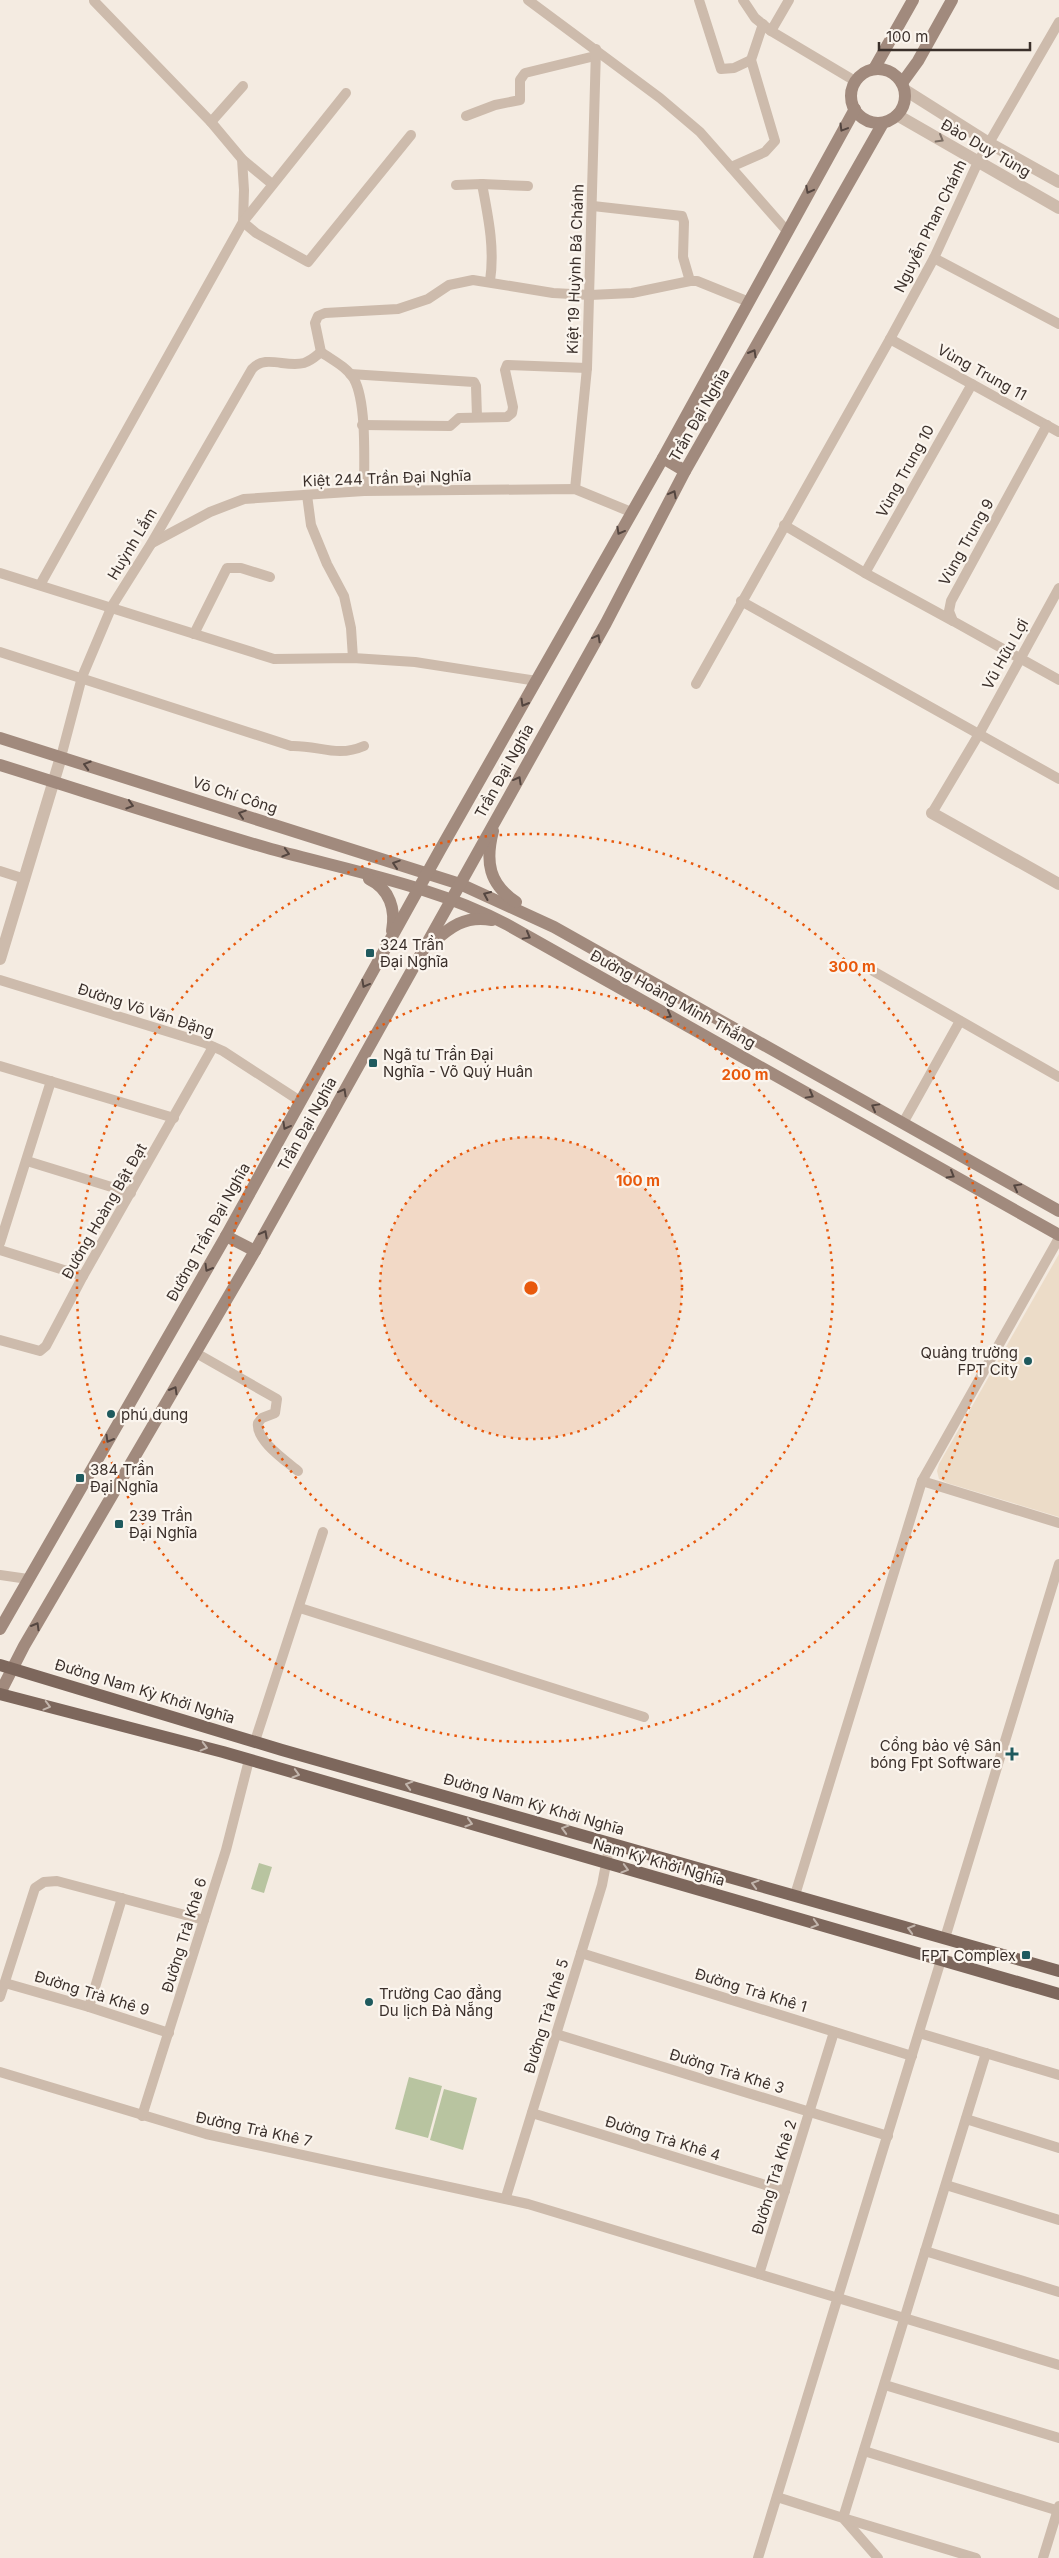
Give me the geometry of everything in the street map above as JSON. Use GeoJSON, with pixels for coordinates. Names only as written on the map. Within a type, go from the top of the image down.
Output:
{"type":"FeatureCollection","features":[{"type":"Feature","properties":{"kind":"main road"},"geometry":{"type":"LineString","coordinates":[[874,69],[913,0]]}},
{"type":"Feature","properties":{"kind":"main road"},"geometry":{"type":"LineString","coordinates":[[903,87],[952,0]]}},
{"type":"Feature","properties":{"kind":"main road"},"geometry":{"type":"LineString","coordinates":[[874,69],[894,73],[903,87],[904,106],[897,115],[883,123],[865,120],[854,109],[851,98],[855,81],[861,75],[874,69]]}},
{"type":"Feature","properties":{"kind":"main road","name":"Trần Đại Nghĩa"},"geometry":{"type":"LineString","coordinates":[[440,850],[663,458],[854,109]]}},
{"type":"Feature","properties":{"kind":"main road","name":"Trần Đại Nghĩa"},"geometry":{"type":"LineString","coordinates":[[13,1669],[255,1252],[606,623],[685,471],[883,123]]}},
{"type":"Feature","properties":{"kind":"main road"},"geometry":{"type":"LineString","coordinates":[[663,458],[685,471]]}},
{"type":"Feature","properties":{"kind":"main road","name":"Võ Chí Công"},"geometry":{"type":"LineString","coordinates":[[0,738],[63,752],[460,884]]}},
{"type":"Feature","properties":{"kind":"main road"},"geometry":{"type":"LineString","coordinates":[[0,765],[358,873],[451,899]]}},
{"type":"Feature","properties":{"kind":"main road"},"geometry":{"type":"LineString","coordinates":[[500,811],[489,850],[489,865],[492,878],[509,898],[554,926]]}},
{"type":"Feature","properties":{"kind":"main road","name":"Đường Trần Đại Nghĩa"},"geometry":{"type":"LineString","coordinates":[[0,1628],[226,1236],[440,850]]}},
{"type":"Feature","properties":{"kind":"main road"},"geometry":{"type":"LineString","coordinates":[[358,873],[381,887],[390,900],[394,921],[389,942]]}},
{"type":"Feature","properties":{"kind":"main road","name":"Đường Hoàng Minh Thắng"},"geometry":{"type":"LineString","coordinates":[[460,884],[554,926],[1059,1211]]}},
{"type":"Feature","properties":{"kind":"main road","name":"Đường Hoàng Minh Thắng"},"geometry":{"type":"LineString","coordinates":[[451,899],[508,925],[1059,1237]]}},
{"type":"Feature","properties":{"kind":"main road"},"geometry":{"type":"LineString","coordinates":[[422,953],[446,930],[461,921],[485,919],[508,925]]}},
{"type":"Feature","properties":{"kind":"main road"},"geometry":{"type":"LineString","coordinates":[[892,1141],[903,1123]]}},
{"type":"Feature","properties":{"kind":"main road"},"geometry":{"type":"LineString","coordinates":[[226,1236],[255,1252]]}},
{"type":"Feature","properties":{"kind":"main road","name":"Đường Nam Kỳ Khởi Nghĩa"},"geometry":{"type":"LineString","coordinates":[[0,1665],[255,1741],[1059,1971]]}},
{"type":"Feature","properties":{"kind":"main road"},"geometry":{"type":"LineString","coordinates":[[13,1669],[0,1693],[249,1760],[255,1741]]}},
{"type":"Feature","properties":{"kind":"main road","name":"Nam Kỳ Khởi Nghĩa"},"geometry":{"type":"LineString","coordinates":[[249,1760],[1059,1994]]}},
{"type":"Feature","properties":{"kind":"street"},"geometry":{"type":"LineString","coordinates":[[528,0],[596,53],[660,98],[700,132],[787,231]]}},
{"type":"Feature","properties":{"kind":"street"},"geometry":{"type":"LineString","coordinates":[[700,0],[721,69],[734,68],[751,60],[767,28],[789,0]]}},
{"type":"Feature","properties":{"kind":"street"},"geometry":{"type":"LineString","coordinates":[[743,0],[755,18],[767,28],[855,81]]}},
{"type":"Feature","properties":{"kind":"street"},"geometry":{"type":"LineString","coordinates":[[94,1],[211,122],[242,159],[272,184]]}},
{"type":"Feature","properties":{"kind":"street","name":"Nguyễn Phan Chánh"},"geometry":{"type":"LineString","coordinates":[[696,684],[890,339],[934,258],[978,162],[1059,22]]}},
{"type":"Feature","properties":{"kind":"street"},"geometry":{"type":"LineString","coordinates":[[466,116],[495,104],[520,100],[520,80],[526,73],[596,53]]}},
{"type":"Feature","properties":{"kind":"street","name":"Kiệt 19 Huỳnh Bá Chánh"},"geometry":{"type":"LineString","coordinates":[[575,489],[587,368],[596,53]]}},
{"type":"Feature","properties":{"kind":"street"},"geometry":{"type":"LineString","coordinates":[[730,167],[765,152],[775,138],[751,60]]}},
{"type":"Feature","properties":{"kind":"street"},"geometry":{"type":"LineString","coordinates":[[211,122],[243,86]]}},
{"type":"Feature","properties":{"kind":"street","name":"Đào Duy Tùng"},"geometry":{"type":"LineString","coordinates":[[903,87],[989,143],[1059,182]]}},
{"type":"Feature","properties":{"kind":"street"},"geometry":{"type":"LineString","coordinates":[[40,585],[243,222],[346,93]]}},
{"type":"Feature","properties":{"kind":"street","name":"Đào Duy Tùng"},"geometry":{"type":"LineString","coordinates":[[897,115],[1059,208]]}},
{"type":"Feature","properties":{"kind":"street"},"geometry":{"type":"LineString","coordinates":[[243,222],[256,232],[308,262],[411,135]]}},
{"type":"Feature","properties":{"kind":"street"},"geometry":{"type":"LineString","coordinates":[[242,159],[244,190],[243,222]]}},
{"type":"Feature","properties":{"kind":"street"},"geometry":{"type":"LineString","coordinates":[[482,184],[492,241],[490,282]]}},
{"type":"Feature","properties":{"kind":"street"},"geometry":{"type":"LineString","coordinates":[[456,185],[528,186]]}},
{"type":"Feature","properties":{"kind":"street"},"geometry":{"type":"LineString","coordinates":[[593,206],[682,216],[684,222],[683,257],[690,280]]}},
{"type":"Feature","properties":{"kind":"street"},"geometry":{"type":"LineString","coordinates":[[934,258],[1059,324]]}},
{"type":"Feature","properties":{"kind":"street"},"geometry":{"type":"LineString","coordinates":[[364,490],[360,400],[354,380],[350,374],[321,352],[315,323],[318,316],[325,313],[398,309],[428,299],[449,285],[473,280],[553,293],[590,295],[632,293],[690,280],[698,281],[748,302]]}},
{"type":"Feature","properties":{"kind":"street","name":"Vùng Trung 11"},"geometry":{"type":"LineString","coordinates":[[890,339],[1059,432]]}},
{"type":"Feature","properties":{"kind":"street","name":"Huỳnh Lắm"},"geometry":{"type":"LineString","coordinates":[[63,752],[82,677],[112,606],[151,544],[252,369],[258,362],[263,361],[287,365],[302,364],[321,352]]}},
{"type":"Feature","properties":{"kind":"street"},"geometry":{"type":"LineString","coordinates":[[362,425],[450,426],[458,418],[507,417],[512,414],[513,407],[505,370],[507,365],[587,368]]}},
{"type":"Feature","properties":{"kind":"street"},"geometry":{"type":"LineString","coordinates":[[350,374],[474,382],[476,386],[477,417]]}},
{"type":"Feature","properties":{"kind":"street","name":"Vùng Trung 10"},"geometry":{"type":"LineString","coordinates":[[865,573],[972,384]]}},
{"type":"Feature","properties":{"kind":"street","name":"Vùng Trung 9"},"geometry":{"type":"LineString","coordinates":[[954,621],[949,611],[951,601],[1047,425]]}},
{"type":"Feature","properties":{"kind":"street","name":"Kiệt 244 Trần Đại Nghĩa"},"geometry":{"type":"LineString","coordinates":[[151,544],[210,512],[244,499],[364,490],[575,489],[631,512]]}},
{"type":"Feature","properties":{"kind":"street"},"geometry":{"type":"LineString","coordinates":[[307,495],[311,525],[326,564],[344,596],[351,628],[353,658]]}},
{"type":"Feature","properties":{"kind":"street"},"geometry":{"type":"LineString","coordinates":[[784,525],[865,573],[1059,680]]}},
{"type":"Feature","properties":{"kind":"street"},"geometry":{"type":"LineString","coordinates":[[194,634],[227,568],[241,568],[270,577]]}},
{"type":"Feature","properties":{"kind":"street"},"geometry":{"type":"LineString","coordinates":[[0,572],[274,659],[353,658],[449,666],[537,681]]}},
{"type":"Feature","properties":{"kind":"street","name":"Vũ Hữu Lợi"},"geometry":{"type":"LineString","coordinates":[[932,813],[979,734],[1059,588]]}},
{"type":"Feature","properties":{"kind":"street"},"geometry":{"type":"LineString","coordinates":[[741,601],[1059,779]]}},
{"type":"Feature","properties":{"kind":"street"},"geometry":{"type":"LineString","coordinates":[[0,652],[291,746],[303,746],[342,753],[364,746]]}},
{"type":"Feature","properties":{"kind":"street"},"geometry":{"type":"LineString","coordinates":[[0,959],[63,752]]}},
{"type":"Feature","properties":{"kind":"street"},"geometry":{"type":"LineString","coordinates":[[932,813],[1059,884]]}},
{"type":"Feature","properties":{"kind":"street"},"geometry":{"type":"LineString","coordinates":[[0,871],[25,879]]}},
{"type":"Feature","properties":{"kind":"street"},"geometry":{"type":"LineString","coordinates":[[873,971],[1059,1077]]}},
{"type":"Feature","properties":{"kind":"street","name":"Đường Võ Văn Đặng"},"geometry":{"type":"LineString","coordinates":[[0,980],[213,1047],[300,1102]]}},
{"type":"Feature","properties":{"kind":"street"},"geometry":{"type":"LineString","coordinates":[[903,1123],[960,1021]]}},
{"type":"Feature","properties":{"kind":"street","name":"Đường Hoàng Bật Đạt"},"geometry":{"type":"LineString","coordinates":[[0,1340],[40,1352],[46,1346],[83,1276],[132,1193],[213,1047]]}},
{"type":"Feature","properties":{"kind":"street"},"geometry":{"type":"LineString","coordinates":[[0,1066],[174,1118]]}},
{"type":"Feature","properties":{"kind":"street"},"geometry":{"type":"LineString","coordinates":[[0,1243],[51,1081]]}},
{"type":"Feature","properties":{"kind":"street"},"geometry":{"type":"LineString","coordinates":[[27,1161],[132,1193]]}},
{"type":"Feature","properties":{"kind":"street"},"geometry":{"type":"LineString","coordinates":[[795,1895],[922,1481],[1059,1237]]}},
{"type":"Feature","properties":{"kind":"street"},"geometry":{"type":"LineString","coordinates":[[0,1250],[83,1276]]}},
{"type":"Feature","properties":{"kind":"street"},"geometry":{"type":"LineString","coordinates":[[196,1353],[277,1399],[275,1413],[262,1418],[258,1423],[259,1434],[273,1450],[298,1471]]}},
{"type":"Feature","properties":{"kind":"street"},"geometry":{"type":"LineString","coordinates":[[922,1481],[1059,1523]]}},
{"type":"Feature","properties":{"kind":"street"},"geometry":{"type":"LineString","coordinates":[[255,1741],[300,1608],[323,1532]]}},
{"type":"Feature","properties":{"kind":"street"},"geometry":{"type":"LineString","coordinates":[[945,1938],[1059,1564]]}},
{"type":"Feature","properties":{"kind":"street"},"geometry":{"type":"LineString","coordinates":[[0,1575],[28,1579]]}},
{"type":"Feature","properties":{"kind":"street"},"geometry":{"type":"LineString","coordinates":[[300,1608],[644,1717]]}},
{"type":"Feature","properties":{"kind":"street","name":"Đường Trà Khê 6"},"geometry":{"type":"LineString","coordinates":[[142,2116],[226,1850],[249,1760]]}},
{"type":"Feature","properties":{"kind":"street","name":"Đường Trà Khê 5"},"geometry":{"type":"LineString","coordinates":[[506,2197],[602,1885],[610,1842]]}},
{"type":"Feature","properties":{"kind":"street"},"geometry":{"type":"LineString","coordinates":[[0,1997],[35,1888],[44,1882],[57,1881],[204,1920]]}},
{"type":"Feature","properties":{"kind":"street"},"geometry":{"type":"LineString","coordinates":[[89,2006],[122,1898]]}},
{"type":"Feature","properties":{"kind":"street","name":"Đường Trà Khê 1"},"geometry":{"type":"LineString","coordinates":[[582,1953],[912,2056]]}},
{"type":"Feature","properties":{"kind":"street"},"geometry":{"type":"LineString","coordinates":[[758,2558],[941,1960]]}},
{"type":"Feature","properties":{"kind":"street","name":"Đường Trà Khê 9"},"geometry":{"type":"LineString","coordinates":[[5,1983],[89,2006],[169,2033]]}},
{"type":"Feature","properties":{"kind":"street","name":"Đường Trà Khê 2"},"geometry":{"type":"LineString","coordinates":[[759,2274],[834,2032]]}},
{"type":"Feature","properties":{"kind":"street"},"geometry":{"type":"LineString","coordinates":[[920,2032],[1059,2075]]}},
{"type":"Feature","properties":{"kind":"street","name":"Đường Trà Khê 3"},"geometry":{"type":"LineString","coordinates":[[556,2034],[888,2136]]}},
{"type":"Feature","properties":{"kind":"street"},"geometry":{"type":"LineString","coordinates":[[843,2518],[986,2053]]}},
{"type":"Feature","properties":{"kind":"street","name":"Đường Trà Khê 7"},"geometry":{"type":"LineString","coordinates":[[0,2072],[142,2116],[230,2140],[506,2197],[1059,2365]]}},
{"type":"Feature","properties":{"kind":"street","name":"Đường Trà Khê 4"},"geometry":{"type":"LineString","coordinates":[[532,2113],[785,2191]]}},
{"type":"Feature","properties":{"kind":"street"},"geometry":{"type":"LineString","coordinates":[[966,2119],[1059,2148]]}},
{"type":"Feature","properties":{"kind":"street"},"geometry":{"type":"LineString","coordinates":[[946,2185],[1059,2220]]}},
{"type":"Feature","properties":{"kind":"street"},"geometry":{"type":"LineString","coordinates":[[925,2251],[1059,2292]]}},
{"type":"Feature","properties":{"kind":"street"},"geometry":{"type":"LineString","coordinates":[[885,2384],[1059,2438]]}},
{"type":"Feature","properties":{"kind":"street"},"geometry":{"type":"LineString","coordinates":[[864,2451],[1059,2509],[1043,2558]]}},
{"type":"Feature","properties":{"kind":"street"},"geometry":{"type":"LineString","coordinates":[[777,2497],[976,2558]]}},
{"type":"Feature","properties":{"kind":"street"},"geometry":{"type":"LineString","coordinates":[[843,2518],[878,2558]]}},
{"type":"Feature","properties":{"kind":"green space"},"geometry":{"type":"Polygon","coordinates":[[[259,1863],[272,1867],[264,1893],[251,1889],[259,1863]]]}},
{"type":"Feature","properties":{"kind":"green space"},"geometry":{"type":"Polygon","coordinates":[[[409,2077],[442,2086],[428,2138],[395,2129],[409,2077]]]}},
{"type":"Feature","properties":{"kind":"green space"},"geometry":{"type":"Polygon","coordinates":[[[444,2089],[477,2098],[463,2150],[430,2140],[444,2089]]]}},
{"type":"Feature","properties":{"kind":"shaded area","name":"Quảng trường FPT City"},"geometry":{"type":"Polygon","coordinates":[[[1059,1254],[1059,1517],[947,1483],[939,1479],[937,1471],[939,1464],[1059,1254]]]}},
{"type":"Feature","properties":{"kind":"place","name":"324 Trần Đại Nghĩa"},"geometry":{"type":"Point","coordinates":[370,953]}},
{"type":"Feature","properties":{"kind":"place","name":"Ngã tư Trần Đại Nghĩa - Võ Quý Huân"},"geometry":{"type":"Point","coordinates":[373,1063]}},
{"type":"Feature","properties":{"kind":"place","name":"Quảng trường FPT City"},"geometry":{"type":"Point","coordinates":[1028,1361]}},
{"type":"Feature","properties":{"kind":"place","name":"phú dung"},"geometry":{"type":"Point","coordinates":[111,1414]}},
{"type":"Feature","properties":{"kind":"place","name":"384 Trần Đại Nghĩa"},"geometry":{"type":"Point","coordinates":[80,1478]}},
{"type":"Feature","properties":{"kind":"place","name":"239 Trần Đại Nghĩa"},"geometry":{"type":"Point","coordinates":[119,1524]}},
{"type":"Feature","properties":{"kind":"place","name":"Cổng bảo vệ Sân bóng Fpt Software"},"geometry":{"type":"Point","coordinates":[1012,1754]}},
{"type":"Feature","properties":{"kind":"place","name":"FPT Complex"},"geometry":{"type":"Point","coordinates":[1026,1955]}},
{"type":"Feature","properties":{"kind":"place","name":"Trường Cao đẳng Du lịch Đà Nẵng"},"geometry":{"type":"Point","coordinates":[369,2002]}}]}
